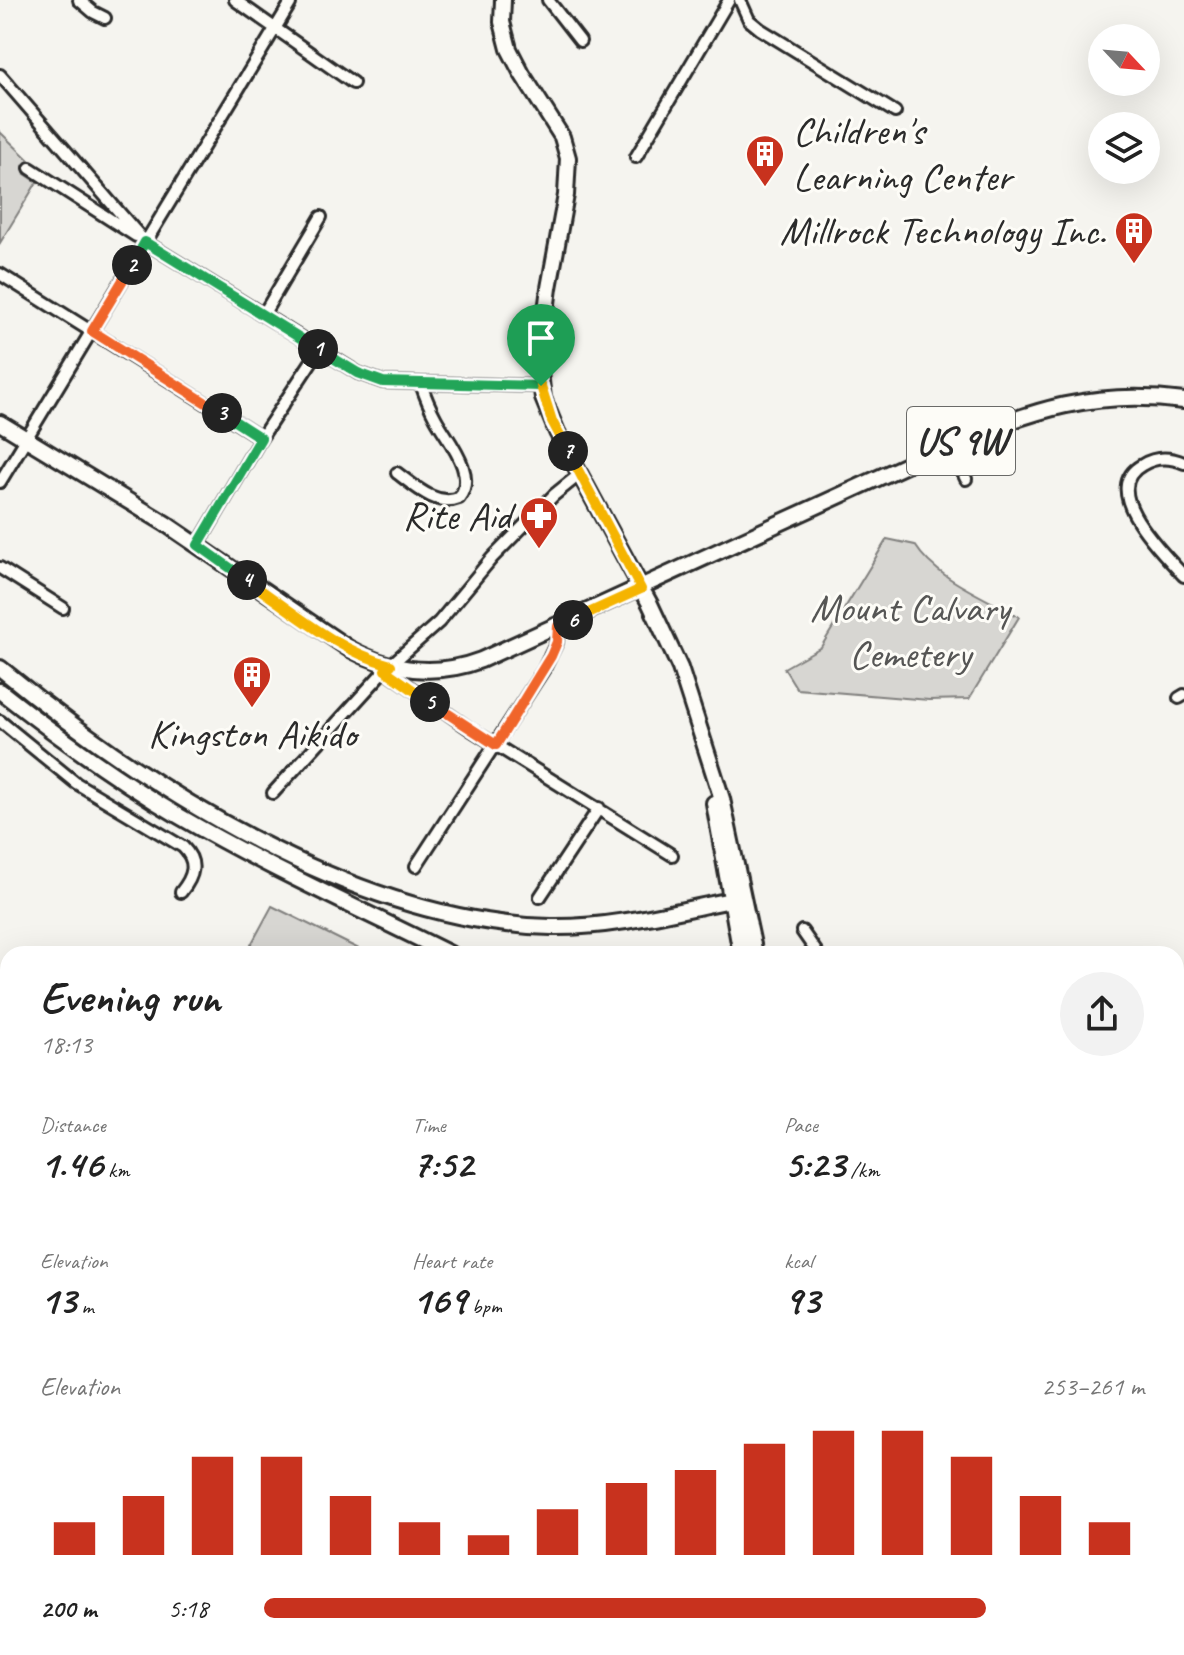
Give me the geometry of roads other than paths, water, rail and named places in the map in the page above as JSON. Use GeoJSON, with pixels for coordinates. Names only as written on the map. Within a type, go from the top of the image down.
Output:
{"type":"FeatureCollection","features":[{"type":"Feature","properties":{"kind":"main road"},"geometry":{"type":"LineString","coordinates":[[503,0],[502,22],[509,49],[557,128],[568,158],[566,195],[544,320],[541,386],[552,421],[673,653],[722,799],[753,946]]}},
{"type":"Feature","properties":{"kind":"main road","name":"US 9W"},"geometry":{"type":"LineString","coordinates":[[641,589],[950,445],[1024,414],[1060,404],[1124,397],[1184,401]]}},
{"type":"Feature","properties":{"kind":"main road"},"geometry":{"type":"LineString","coordinates":[[0,423],[198,545],[337,642],[388,668],[425,670],[460,667],[641,589]]}},
{"type":"Feature","properties":{"kind":"main road"},"geometry":{"type":"LineString","coordinates":[[0,668],[107,750],[202,809],[306,864],[407,902],[509,924],[572,927],[613,924],[731,900],[746,908]]}},
{"type":"Feature","properties":{"kind":"main road"},"geometry":{"type":"LineString","coordinates":[[0,691],[86,756],[180,817],[434,946]]}},
{"type":"Feature","properties":{"kind":"main road"},"geometry":{"type":"LineString","coordinates":[[704,743],[740,946]]}},
{"type":"Feature","properties":{"kind":"street"},"geometry":{"type":"LineString","coordinates":[[79,0],[105,18]]}},
{"type":"Feature","properties":{"kind":"street"},"geometry":{"type":"LineString","coordinates":[[235,0],[353,83]]}},
{"type":"Feature","properties":{"kind":"street"},"geometry":{"type":"LineString","coordinates":[[548,0],[580,41]]}},
{"type":"Feature","properties":{"kind":"street"},"geometry":{"type":"LineString","coordinates":[[636,157],[729,0]]}},
{"type":"Feature","properties":{"kind":"street"},"geometry":{"type":"LineString","coordinates":[[740,0],[749,20],[760,29],[895,112]]}},
{"type":"Feature","properties":{"kind":"street"},"geometry":{"type":"LineString","coordinates":[[0,482],[290,4]]}},
{"type":"Feature","properties":{"kind":"street"},"geometry":{"type":"LineString","coordinates":[[0,75],[145,242]]}},
{"type":"Feature","properties":{"kind":"street"},"geometry":{"type":"LineString","coordinates":[[30,168],[368,378],[421,384],[541,386]]}},
{"type":"Feature","properties":{"kind":"street"},"geometry":{"type":"LineString","coordinates":[[263,315],[321,217]]}},
{"type":"Feature","properties":{"kind":"street"},"geometry":{"type":"LineString","coordinates":[[0,274],[261,438]]}},
{"type":"Feature","properties":{"kind":"street"},"geometry":{"type":"LineString","coordinates":[[198,545],[261,438],[319,350]]}},
{"type":"Feature","properties":{"kind":"street"},"geometry":{"type":"LineString","coordinates":[[397,473],[439,500],[455,500],[466,487],[465,472],[421,384]]}},
{"type":"Feature","properties":{"kind":"street"},"geometry":{"type":"LineString","coordinates":[[950,445],[966,479]]}},
{"type":"Feature","properties":{"kind":"street"},"geometry":{"type":"LineString","coordinates":[[1184,463],[1164,458],[1147,462],[1130,475],[1125,494],[1135,515],[1184,576]]}},
{"type":"Feature","properties":{"kind":"street"},"geometry":{"type":"LineString","coordinates":[[273,793],[388,668],[439,622],[492,558],[554,495],[580,474]]}},
{"type":"Feature","properties":{"kind":"street"},"geometry":{"type":"LineString","coordinates":[[0,568],[63,608]]}},
{"type":"Feature","properties":{"kind":"street"},"geometry":{"type":"LineString","coordinates":[[416,866],[551,656],[557,642],[558,626]]}},
{"type":"Feature","properties":{"kind":"street"},"geometry":{"type":"LineString","coordinates":[[388,668],[496,745],[672,855]]}},
{"type":"Feature","properties":{"kind":"street"},"geometry":{"type":"LineString","coordinates":[[0,721],[76,783],[183,847],[194,862],[193,872],[181,892]]}},
{"type":"Feature","properties":{"kind":"street"},"geometry":{"type":"LineString","coordinates":[[540,897],[599,808]]}},
{"type":"Feature","properties":{"kind":"street"},"geometry":{"type":"LineString","coordinates":[[802,931],[812,946]]}},
{"type":"Feature","properties":{"kind":"place","name":"Children's Learning Center"},"geometry":{"type":"Point","coordinates":[765,188]}},
{"type":"Feature","properties":{"kind":"place","name":"Millrock Technology Inc."},"geometry":{"type":"Point","coordinates":[1134,265]}},
{"type":"Feature","properties":{"kind":"place","name":"Rite Aid"},"geometry":{"type":"Point","coordinates":[539,550]}},
{"type":"Feature","properties":{"kind":"place","name":"Kingston Aikido"},"geometry":{"type":"Point","coordinates":[252,709]}},
{"type":"Feature","properties":{"kind":"park label","name":"Mount Calvary Cemetery"},"geometry":{"type":"Point","coordinates":[910,631]}}]}
